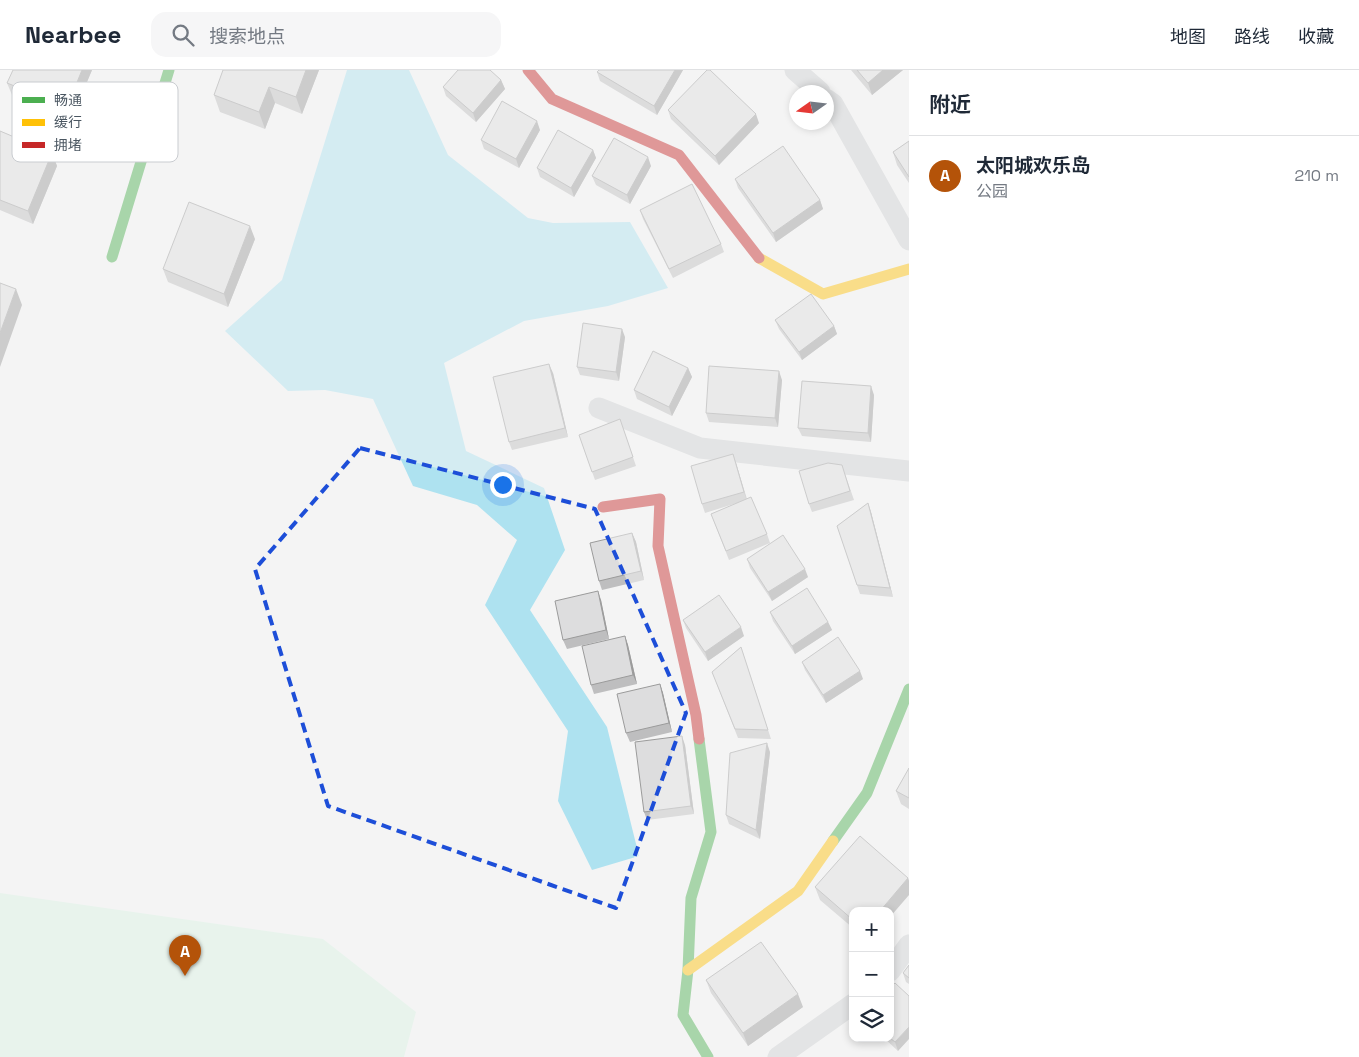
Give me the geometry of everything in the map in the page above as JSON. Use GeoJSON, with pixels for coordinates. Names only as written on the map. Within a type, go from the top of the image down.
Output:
{"type":"FeatureCollection","features":[{"type":"Feature","properties":{"kind":"street"},"geometry":{"type":"LineString","coordinates":[[165,82],[169,70]]}},
{"type":"Feature","properties":{"kind":"street"},"geometry":{"type":"LineString","coordinates":[[528,70],[552,99],[679,154],[760,260],[823,294],[909,269]]}},
{"type":"Feature","properties":{"kind":"street"},"geometry":{"type":"LineString","coordinates":[[795,70],[812,85]]}},
{"type":"Feature","properties":{"kind":"street"},"geometry":{"type":"LineString","coordinates":[[834,106],[909,240]]}},
{"type":"Feature","properties":{"kind":"street"},"geometry":{"type":"LineString","coordinates":[[112,257],[141,162]]}},
{"type":"Feature","properties":{"kind":"street"},"geometry":{"type":"LineString","coordinates":[[599,408],[700,448],[909,471]]}},
{"type":"Feature","properties":{"kind":"street"},"geometry":{"type":"LineString","coordinates":[[603,507],[660,499],[658,546],[696,716],[711,832],[691,898],[684,1015],[708,1057]]}},
{"type":"Feature","properties":{"kind":"street"},"geometry":{"type":"LineString","coordinates":[[688,970],[798,891],[867,793],[909,689]]}},
{"type":"Feature","properties":{"kind":"street"},"geometry":{"type":"LineString","coordinates":[[894,965],[909,944]]}},
{"type":"Feature","properties":{"kind":"street"},"geometry":{"type":"LineString","coordinates":[[778,1057],[849,1007]]}},
{"type":"Feature","properties":{"kind":"highlighted area"},"geometry":{"type":"Polygon","coordinates":[[[360,448],[595,509],[686,713],[616,908],[328,806],[255,569],[360,448]]]}},
{"type":"Feature","properties":{"kind":"green space"},"geometry":{"type":"Polygon","coordinates":[[[0,893],[323,939],[416,1012],[404,1057],[0,1057],[0,893]]]}},
{"type":"Feature","properties":{"kind":"water"},"geometry":{"type":"Polygon","coordinates":[[[347,70],[409,70],[448,155],[528,218],[553,223],[630,222],[668,288],[608,306],[524,321],[444,363],[466,451],[544,488],[565,550],[530,610],[607,727],[639,856],[592,870],[558,801],[568,731],[485,605],[517,540],[477,505],[413,486],[373,399],[325,390],[288,391],[225,331],[282,280],[347,70]]]}},
{"type":"Feature","properties":{"kind":"building"},"geometry":{"type":"Polygon","coordinates":[[[13,70],[82,70],[77,82],[12,82],[12,85],[7,83],[13,70]]]}},
{"type":"Feature","properties":{"kind":"building"},"geometry":{"type":"Polygon","coordinates":[[[223,70],[306,70],[296,97],[269,87],[259,112],[214,95],[223,70]]]}},
{"type":"Feature","properties":{"kind":"building"},"geometry":{"type":"Polygon","coordinates":[[[458,70],[490,70],[501,80],[473,113],[443,87],[458,70]]]}},
{"type":"Feature","properties":{"kind":"building"},"geometry":{"type":"Polygon","coordinates":[[[599,70],[675,70],[654,106],[597,72],[599,70]]]}},
{"type":"Feature","properties":{"kind":"building"},"geometry":{"type":"Polygon","coordinates":[[[707,70],[710,70],[756,114],[715,156],[668,110],[707,70]]]}},
{"type":"Feature","properties":{"kind":"building"},"geometry":{"type":"Polygon","coordinates":[[[857,70],[883,70],[868,83],[857,70]]]}},
{"type":"Feature","properties":{"kind":"building"},"geometry":{"type":"Polygon","coordinates":[[[502,101],[537,121],[516,159],[481,140],[502,101]]]}},
{"type":"Feature","properties":{"kind":"building"},"geometry":{"type":"Polygon","coordinates":[[[558,130],[593,150],[571,188],[537,168],[558,130]]]}},
{"type":"Feature","properties":{"kind":"building"},"geometry":{"type":"Polygon","coordinates":[[[0,131],[12,136],[12,162],[48,162],[28,211],[0,200],[0,131]]]}},
{"type":"Feature","properties":{"kind":"building"},"geometry":{"type":"Polygon","coordinates":[[[614,138],[648,157],[627,195],[592,176],[614,138]]]}},
{"type":"Feature","properties":{"kind":"building"},"geometry":{"type":"Polygon","coordinates":[[[909,141],[909,177],[893,152],[909,141]]]}},
{"type":"Feature","properties":{"kind":"building"},"geometry":{"type":"Polygon","coordinates":[[[783,146],[820,200],[773,233],[735,179],[783,146]]]}},
{"type":"Feature","properties":{"kind":"building"},"geometry":{"type":"Polygon","coordinates":[[[692,184],[721,244],[669,269],[640,210],[692,184]]]}},
{"type":"Feature","properties":{"kind":"building"},"geometry":{"type":"Polygon","coordinates":[[[189,202],[250,226],[224,294],[163,269],[189,202]]]}},
{"type":"Feature","properties":{"kind":"building"},"geometry":{"type":"Polygon","coordinates":[[[0,283],[16,289],[0,333],[0,283]]]}},
{"type":"Feature","properties":{"kind":"building"},"geometry":{"type":"Polygon","coordinates":[[[811,294],[834,326],[799,352],[775,320],[811,294]]]}},
{"type":"Feature","properties":{"kind":"building"},"geometry":{"type":"Polygon","coordinates":[[[583,323],[622,329],[616,372],[577,367],[583,323]]]}},
{"type":"Feature","properties":{"kind":"building"},"geometry":{"type":"Polygon","coordinates":[[[653,351],[688,368],[669,407],[634,390],[653,351]]]}},
{"type":"Feature","properties":{"kind":"building"},"geometry":{"type":"Polygon","coordinates":[[[549,364],[565,428],[509,442],[493,377],[549,364]]]}},
{"type":"Feature","properties":{"kind":"building"},"geometry":{"type":"Polygon","coordinates":[[[709,366],[779,371],[775,418],[706,413],[709,366]]]}},
{"type":"Feature","properties":{"kind":"building"},"geometry":{"type":"Polygon","coordinates":[[[802,381],[871,386],[868,433],[798,428],[802,381]]]}},
{"type":"Feature","properties":{"kind":"building"},"geometry":{"type":"Polygon","coordinates":[[[620,419],[633,457],[592,472],[579,435],[620,419]]]}},
{"type":"Feature","properties":{"kind":"building"},"geometry":{"type":"Polygon","coordinates":[[[733,454],[744,492],[702,504],[691,466],[733,454]]]}},
{"type":"Feature","properties":{"kind":"building"},"geometry":{"type":"Polygon","coordinates":[[[828,463],[842,465],[850,491],[809,504],[799,471],[828,463]]]}},
{"type":"Feature","properties":{"kind":"building"},"geometry":{"type":"Polygon","coordinates":[[[751,497],[767,534],[726,551],[711,514],[751,497]]]}},
{"type":"Feature","properties":{"kind":"building"},"geometry":{"type":"Polygon","coordinates":[[[868,503],[890,588],[857,585],[837,526],[868,503]]]}},
{"type":"Feature","properties":{"kind":"building"},"geometry":{"type":"Polygon","coordinates":[[[632,533],[641,571],[599,581],[590,543],[632,533]]]}},
{"type":"Feature","properties":{"kind":"building"},"geometry":{"type":"Polygon","coordinates":[[[783,535],[805,569],[768,592],[747,559],[783,535]]]}},
{"type":"Feature","properties":{"kind":"building"},"geometry":{"type":"Polygon","coordinates":[[[807,588],[828,622],[792,646],[770,612],[807,588]]]}},
{"type":"Feature","properties":{"kind":"building"},"geometry":{"type":"Polygon","coordinates":[[[598,591],[606,630],[563,640],[555,601],[598,591]]]}},
{"type":"Feature","properties":{"kind":"building"},"geometry":{"type":"Polygon","coordinates":[[[719,595],[741,627],[705,652],[683,620],[719,595]]]}},
{"type":"Feature","properties":{"kind":"building"},"geometry":{"type":"Polygon","coordinates":[[[625,636],[633,675],[591,685],[582,646],[625,636]]]}},
{"type":"Feature","properties":{"kind":"building"},"geometry":{"type":"Polygon","coordinates":[[[838,637],[860,671],[823,695],[802,662],[838,637]]]}},
{"type":"Feature","properties":{"kind":"building"},"geometry":{"type":"Polygon","coordinates":[[[741,647],[768,730],[735,729],[712,672],[741,647]]]}},
{"type":"Feature","properties":{"kind":"building"},"geometry":{"type":"Polygon","coordinates":[[[660,684],[669,723],[626,733],[617,694],[660,684]]]}},
{"type":"Feature","properties":{"kind":"building"},"geometry":{"type":"Polygon","coordinates":[[[682,736],[691,806],[644,812],[635,742],[682,736]]]}},
{"type":"Feature","properties":{"kind":"building"},"geometry":{"type":"Polygon","coordinates":[[[767,743],[756,830],[726,815],[730,753],[767,743]]]}},
{"type":"Feature","properties":{"kind":"building"},"geometry":{"type":"Polygon","coordinates":[[[909,768],[909,798],[896,791],[909,768]]]}},
{"type":"Feature","properties":{"kind":"building"},"geometry":{"type":"Polygon","coordinates":[[[860,836],[908,878],[883,907],[849,907],[849,917],[815,887],[860,836]]]}},
{"type":"Feature","properties":{"kind":"building"},"geometry":{"type":"Polygon","coordinates":[[[761,942],[798,994],[743,1033],[706,980],[761,942]]]}},
{"type":"Feature","properties":{"kind":"building"},"geometry":{"type":"Polygon","coordinates":[[[909,965],[909,978],[903,973],[909,965]]]}},
{"type":"Feature","properties":{"kind":"building"},"geometry":{"type":"Polygon","coordinates":[[[894,984],[909,996],[909,1027],[895,1042],[894,1041],[894,984]]]}},
{"type":"Feature","properties":{"kind":"traffic: fast"},"geometry":{"type":"LineString","coordinates":[[165,82],[169,70]]}},
{"type":"Feature","properties":{"kind":"traffic: fast"},"geometry":{"type":"LineString","coordinates":[[112,257],[141,162]]}},
{"type":"Feature","properties":{"kind":"traffic: fast"},"geometry":{"type":"LineString","coordinates":[[833,841],[867,793],[909,689]]}},
{"type":"Feature","properties":{"kind":"traffic: fast"},"geometry":{"type":"LineString","coordinates":[[699,739],[711,832],[691,898],[688,970],[683,1015],[708,1057]]}},
{"type":"Feature","properties":{"kind":"traffic: slow"},"geometry":{"type":"LineString","coordinates":[[759,258],[823,294],[909,269]]}},
{"type":"Feature","properties":{"kind":"traffic: slow"},"geometry":{"type":"LineString","coordinates":[[688,970],[798,891],[833,841]]}},
{"type":"Feature","properties":{"kind":"traffic: jam"},"geometry":{"type":"LineString","coordinates":[[528,70],[552,99],[679,155],[759,258]]}},
{"type":"Feature","properties":{"kind":"traffic: jam"},"geometry":{"type":"LineString","coordinates":[[603,507],[660,499],[658,546],[696,715],[699,739]]}},
{"type":"Feature","properties":{"kind":"place","name":"太阳城欢乐岛"},"geometry":{"type":"Point","coordinates":[185,976]}}]}
